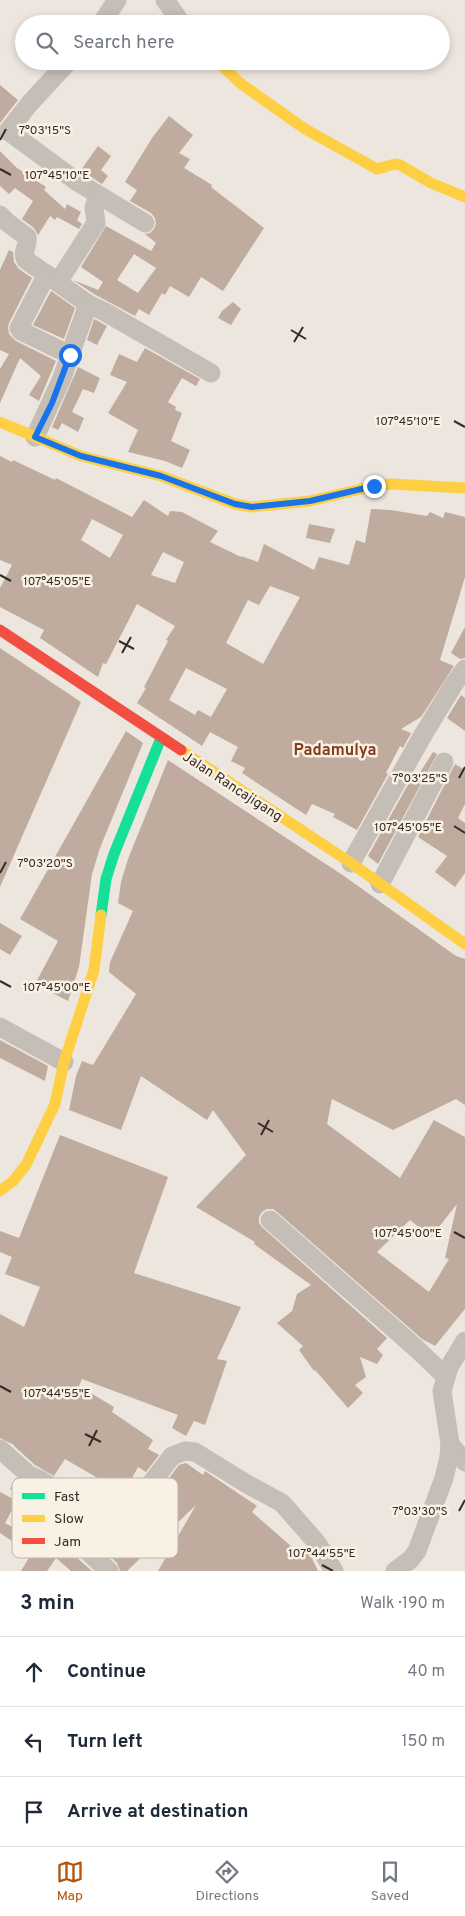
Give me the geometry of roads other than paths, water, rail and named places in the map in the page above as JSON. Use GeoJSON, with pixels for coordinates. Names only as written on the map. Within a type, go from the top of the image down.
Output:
{"type":"FeatureCollection","features":[{"type":"Feature","properties":{"kind":"street"},"geometry":{"type":"LineString","coordinates":[[107,15],[118,0]]}},
{"type":"Feature","properties":{"kind":"street"},"geometry":{"type":"LineString","coordinates":[[165,0],[176,15]]}},
{"type":"Feature","properties":{"kind":"street"},"geometry":{"type":"LineString","coordinates":[[61,70],[30,103],[8,131],[79,183],[145,223]]}},
{"type":"Feature","properties":{"kind":"street"},"geometry":{"type":"LineString","coordinates":[[226,70],[240,83],[304,129],[373,167],[382,169],[395,164],[400,165],[431,183],[465,197]]}},
{"type":"Feature","properties":{"kind":"street"},"geometry":{"type":"LineString","coordinates":[[70,355],[21,331],[19,328],[53,278],[96,223],[94,207],[99,196]]}},
{"type":"Feature","properties":{"kind":"street"},"geometry":{"type":"LineString","coordinates":[[0,214],[8,224],[27,237],[28,242],[24,254],[26,260],[88,304],[211,373]]}},
{"type":"Feature","properties":{"kind":"street"},"geometry":{"type":"LineString","coordinates":[[35,437],[52,403],[88,304]]}},
{"type":"Feature","properties":{"kind":"street"},"geometry":{"type":"LineString","coordinates":[[0,422],[81,456],[161,476],[235,504],[252,507],[310,501],[374,486],[391,484],[465,488]]}},
{"type":"Feature","properties":{"kind":"street","name":"Jalan Rancajigang"},"geometry":{"type":"LineString","coordinates":[[0,630],[351,863],[465,944]]}},
{"type":"Feature","properties":{"kind":"street"},"geometry":{"type":"LineString","coordinates":[[351,863],[423,735],[465,669]]}},
{"type":"Feature","properties":{"kind":"street"},"geometry":{"type":"LineString","coordinates":[[2,1187],[13,1181],[26,1165],[38,1144],[55,1104],[64,1062],[94,970],[106,879],[114,854],[161,738]]}},
{"type":"Feature","properties":{"kind":"street"},"geometry":{"type":"LineString","coordinates":[[380,884],[444,762]]}},
{"type":"Feature","properties":{"kind":"street"},"geometry":{"type":"LineString","coordinates":[[0,1027],[64,1062]]}},
{"type":"Feature","properties":{"kind":"street"},"geometry":{"type":"LineString","coordinates":[[270,1220],[404,1338],[446,1378]]}},
{"type":"Feature","properties":{"kind":"street"},"geometry":{"type":"LineString","coordinates":[[395,1571],[410,1560],[421,1542],[434,1501],[444,1478],[450,1444],[442,1391],[449,1367],[465,1341]]}},
{"type":"Feature","properties":{"kind":"street"},"geometry":{"type":"LineString","coordinates":[[450,1444],[465,1462]]}},
{"type":"Feature","properties":{"kind":"street"},"geometry":{"type":"LineString","coordinates":[[0,1449],[29,1475],[36,1478]]}},
{"type":"Feature","properties":{"kind":"street"},"geometry":{"type":"LineString","coordinates":[[155,1478],[172,1456],[185,1451],[195,1452],[282,1503],[317,1543],[334,1571]]}},
{"type":"Feature","properties":{"kind":"street"},"geometry":{"type":"LineString","coordinates":[[95,1558],[109,1571]]}},
{"type":"Feature","properties":{"kind":"district","name":"Padamulya"},"geometry":{"type":"Point","coordinates":[335,749]}}]}
